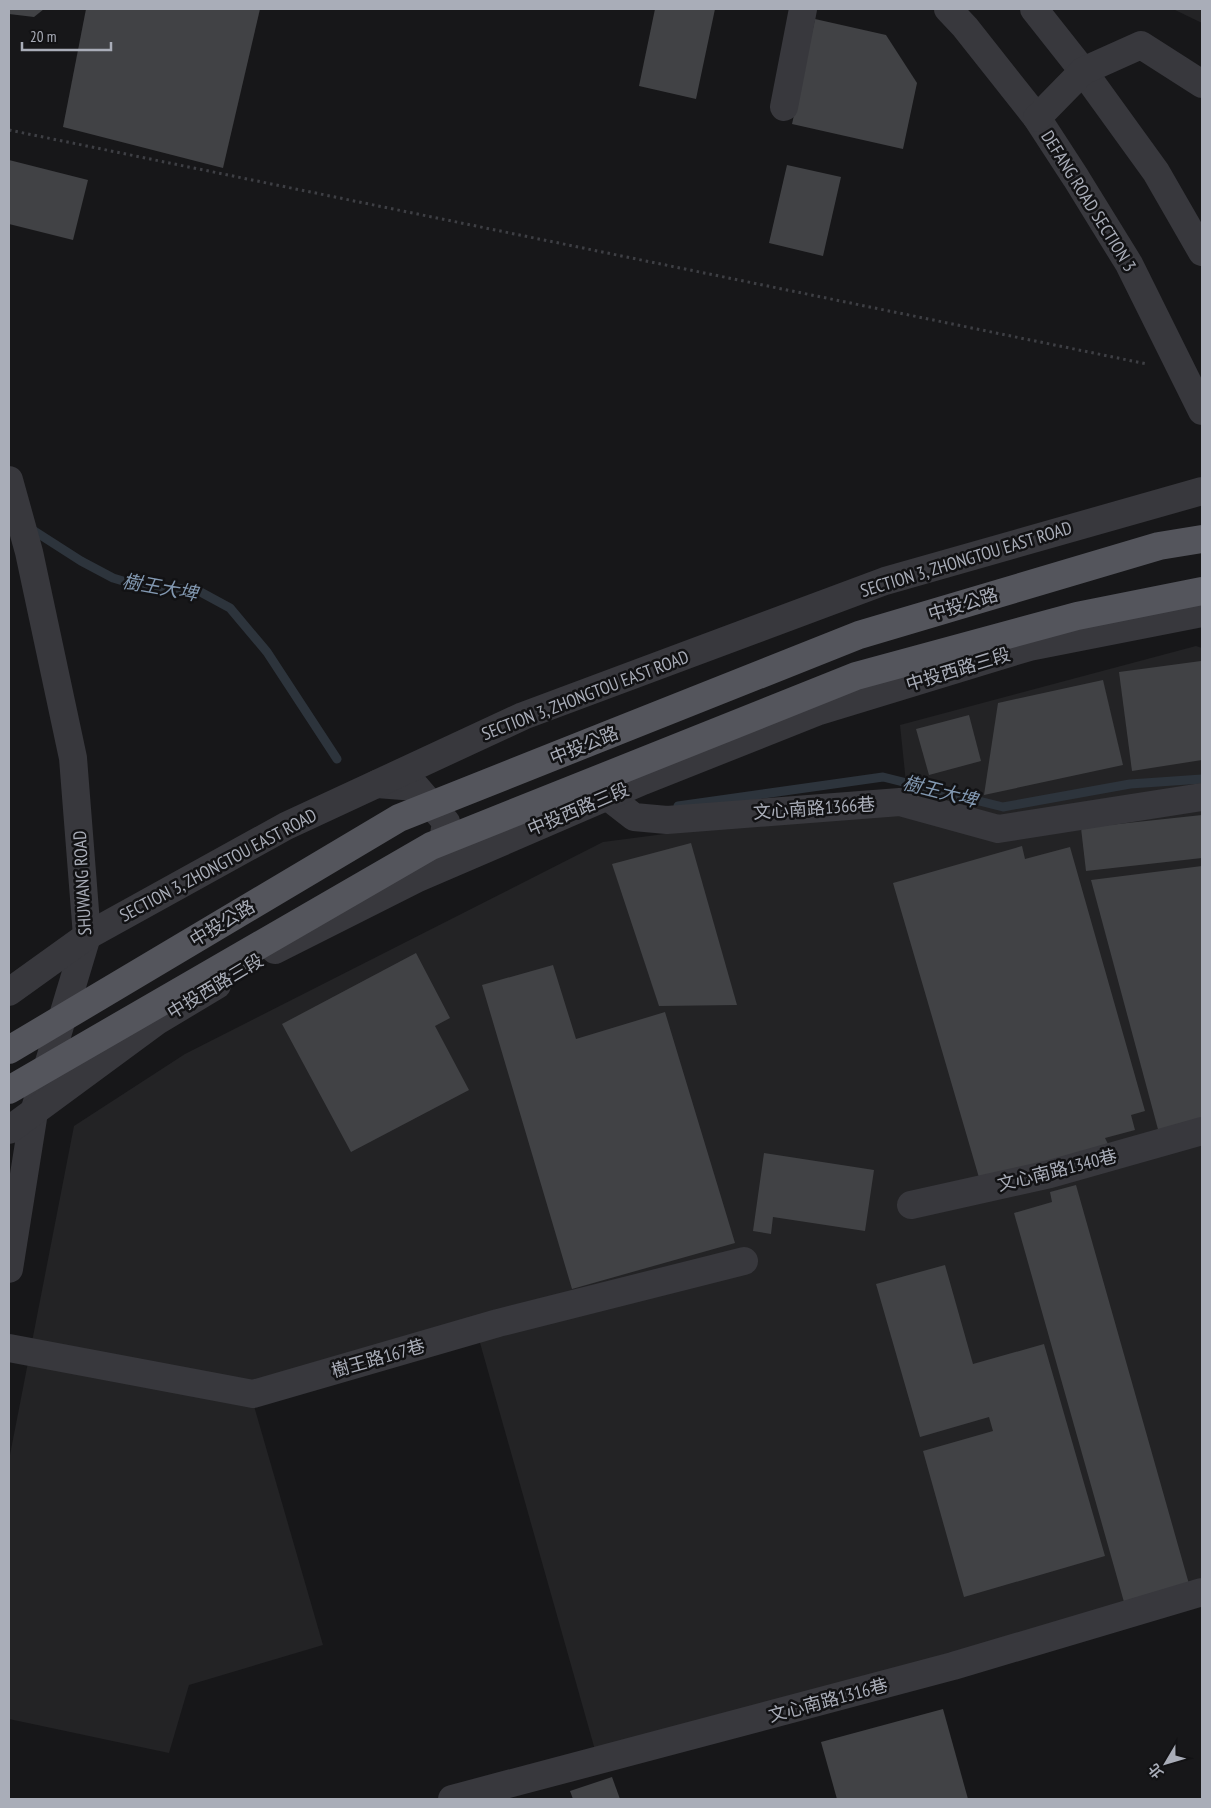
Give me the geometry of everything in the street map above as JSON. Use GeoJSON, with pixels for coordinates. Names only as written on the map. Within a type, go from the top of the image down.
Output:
{"type":"FeatureCollection","features":[{"type":"Feature","properties":{"kind":"main road","name":"中投公路"},"geometry":{"type":"LineString","coordinates":[[9,1050],[399,818],[859,635],[1159,546],[1202,539]]}},
{"type":"Feature","properties":{"kind":"main road","name":"中投公路"},"geometry":{"type":"LineString","coordinates":[[9,1090],[431,846],[856,676],[1077,616],[1202,591]]}},
{"type":"Feature","properties":{"kind":"street"},"geometry":{"type":"LineString","coordinates":[[784,107],[803,9]]}},
{"type":"Feature","properties":{"kind":"street","name":"DEFANG ROAD SECTION 3"},"geometry":{"type":"LineString","coordinates":[[948,9],[1037,118],[1129,264],[1202,412]]}},
{"type":"Feature","properties":{"kind":"street"},"geometry":{"type":"LineString","coordinates":[[1034,9],[1083,71],[1156,172],[1202,252]]}},
{"type":"Feature","properties":{"kind":"street"},"geometry":{"type":"LineString","coordinates":[[1037,118],[1083,71],[1140,45],[1202,84]]}},
{"type":"Feature","properties":{"kind":"street","name":"SHUWANG ROAD"},"geometry":{"type":"LineString","coordinates":[[9,1269],[34,1112],[87,936],[73,758],[29,552],[12,490]]}},
{"type":"Feature","properties":{"kind":"street","name":"SECTION 3, ZHONGTOU EAST ROAD"},"geometry":{"type":"LineString","coordinates":[[9,992],[87,936],[286,826],[523,716],[885,581],[1202,491]]}},
{"type":"Feature","properties":{"kind":"street","name":"中投西路三段"},"geometry":{"type":"LineString","coordinates":[[9,1130],[157,1021],[275,949],[416,879],[608,796],[828,708],[1029,647],[1202,613]]}},
{"type":"Feature","properties":{"kind":"street"},"geometry":{"type":"LineString","coordinates":[[375,784],[416,787],[446,822],[441,854],[416,879]]}},
{"type":"Feature","properties":{"kind":"street","name":"文心南路1366巷"},"geometry":{"type":"LineString","coordinates":[[608,796],[634,817],[667,820],[900,802],[998,828],[1202,796]]}},
{"type":"Feature","properties":{"kind":"street","name":"文心南路1340巷"},"geometry":{"type":"LineString","coordinates":[[911,1205],[1050,1174],[1202,1131]]}},
{"type":"Feature","properties":{"kind":"street","name":"樹王路167巷"},"geometry":{"type":"LineString","coordinates":[[9,1348],[253,1394],[498,1323],[744,1261]]}},
{"type":"Feature","properties":{"kind":"street","name":"文心南路1316巷"},"geometry":{"type":"LineString","coordinates":[[452,1799],[944,1668],[1202,1592]]}},
{"type":"Feature","properties":{"kind":"path"},"geometry":{"type":"LineString","coordinates":[[9,130],[1182,371]]}},
{"type":"Feature","properties":{"kind":"shaded area"},"geometry":{"type":"Polygon","coordinates":[[[1173,9],[1202,9],[1202,23],[1173,9]]]}},
{"type":"Feature","properties":{"kind":"shaded area"},"geometry":{"type":"Polygon","coordinates":[[[1196,646],[1202,648],[1202,1582],[597,1757],[475,1325],[254,1406],[323,1645],[189,1685],[169,1753],[9,1719],[9,1460],[74,1126],[185,1054],[603,842],[908,802],[900,725],[1196,646]]]}},
{"type":"Feature","properties":{"kind":"building"},"geometry":{"type":"Polygon","coordinates":[[[9,9],[44,9],[34,17],[9,14],[9,9]]]}},
{"type":"Feature","properties":{"kind":"building"},"geometry":{"type":"Polygon","coordinates":[[[86,9],[260,9],[223,168],[63,127],[86,9]]]}},
{"type":"Feature","properties":{"kind":"building"},"geometry":{"type":"Polygon","coordinates":[[[655,9],[715,9],[696,99],[639,86],[655,9]]]}},
{"type":"Feature","properties":{"kind":"building"},"geometry":{"type":"Polygon","coordinates":[[[815,19],[886,35],[917,83],[903,149],[792,124],[815,19]]]}},
{"type":"Feature","properties":{"kind":"building"},"geometry":{"type":"Polygon","coordinates":[[[9,160],[88,180],[73,240],[9,224],[9,160]]]}},
{"type":"Feature","properties":{"kind":"building"},"geometry":{"type":"Polygon","coordinates":[[[787,165],[841,177],[823,256],[769,243],[787,165]]]}},
{"type":"Feature","properties":{"kind":"building"},"geometry":{"type":"Polygon","coordinates":[[[1201,661],[1202,760],[1132,771],[1119,672],[1201,661]]]}},
{"type":"Feature","properties":{"kind":"building"},"geometry":{"type":"Polygon","coordinates":[[[1103,680],[1123,765],[984,795],[998,703],[1103,680]]]}},
{"type":"Feature","properties":{"kind":"building"},"geometry":{"type":"Polygon","coordinates":[[[969,715],[981,761],[929,775],[916,729],[969,715]]]}},
{"type":"Feature","properties":{"kind":"building"},"geometry":{"type":"Polygon","coordinates":[[[1202,815],[1202,858],[1086,871],[1081,828],[1202,815]]]}},
{"type":"Feature","properties":{"kind":"building"},"geometry":{"type":"Polygon","coordinates":[[[691,843],[737,1005],[659,1006],[612,864],[691,843]]]}},
{"type":"Feature","properties":{"kind":"building"},"geometry":{"type":"Polygon","coordinates":[[[1022,846],[1025,859],[1070,847],[1145,1111],[1131,1115],[1135,1130],[1105,1138],[1108,1144],[980,1181],[893,883],[1022,846]]]}},
{"type":"Feature","properties":{"kind":"building"},"geometry":{"type":"Polygon","coordinates":[[[1202,866],[1202,1122],[1159,1133],[1091,880],[1202,866]]]}},
{"type":"Feature","properties":{"kind":"building"},"geometry":{"type":"Polygon","coordinates":[[[416,953],[450,1018],[435,1026],[469,1090],[351,1152],[282,1024],[416,953]]]}},
{"type":"Feature","properties":{"kind":"building"},"geometry":{"type":"Polygon","coordinates":[[[553,965],[576,1039],[665,1012],[735,1243],[572,1289],[482,985],[553,965]]]}},
{"type":"Feature","properties":{"kind":"building"},"geometry":{"type":"Polygon","coordinates":[[[764,1153],[874,1170],[865,1231],[773,1217],[771,1234],[753,1231],[764,1153]]]}},
{"type":"Feature","properties":{"kind":"building"},"geometry":{"type":"Polygon","coordinates":[[[1076,1185],[1189,1584],[1124,1602],[1014,1213],[1052,1202],[1050,1192],[1076,1185]]]}},
{"type":"Feature","properties":{"kind":"building"},"geometry":{"type":"Polygon","coordinates":[[[945,1265],[973,1364],[1044,1344],[1105,1556],[964,1597],[923,1451],[993,1431],[989,1417],[920,1437],[876,1284],[945,1265]]]}},
{"type":"Feature","properties":{"kind":"building"},"geometry":{"type":"Polygon","coordinates":[[[943,1709],[968,1799],[837,1799],[821,1742],[943,1709]]]}},
{"type":"Feature","properties":{"kind":"building"},"geometry":{"type":"Polygon","coordinates":[[[612,1777],[620,1799],[573,1799],[570,1791],[612,1777]]]}},
{"type":"Feature","properties":{"kind":"waterway","name":"樹王大埤"},"geometry":{"type":"LineString","coordinates":[[28,527],[81,561],[113,578],[143,587],[195,589],[230,608],[267,652],[337,759]]}},
{"type":"Feature","properties":{"kind":"waterway","name":"樹王大埤"},"geometry":{"type":"LineString","coordinates":[[678,806],[883,777],[1003,807],[1130,784],[1202,779]]}}]}
